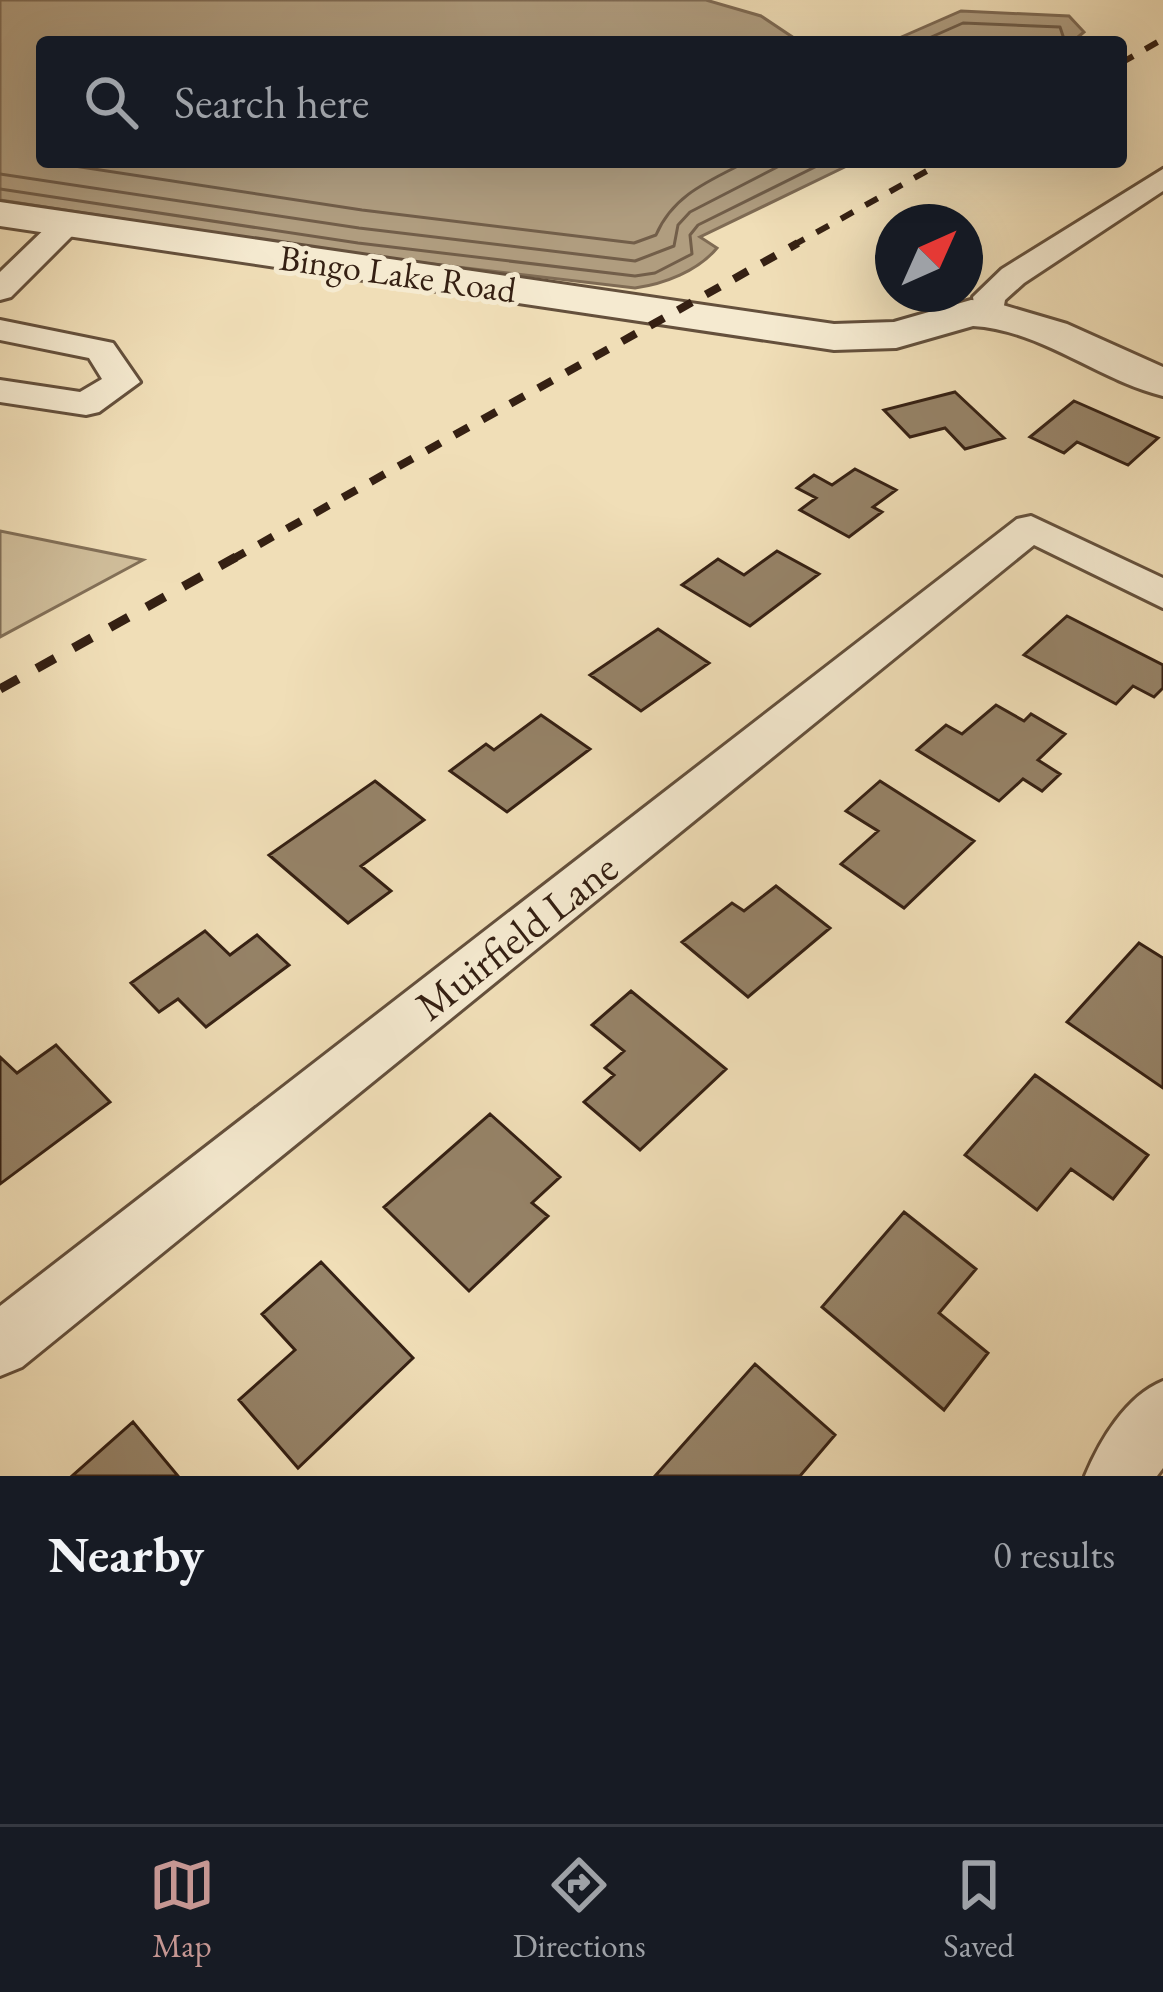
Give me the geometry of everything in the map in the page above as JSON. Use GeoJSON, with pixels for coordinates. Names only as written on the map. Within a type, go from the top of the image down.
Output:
{"type":"FeatureCollection","features":[{"type":"Feature","properties":{"kind":"street"},"geometry":{"type":"LineString","coordinates":[[1163,178],[1013,276],[989,297],[989,314],[1052,333],[1163,383]]}},
{"type":"Feature","properties":{"kind":"street","name":"Bingo Lake Road"},"geometry":{"type":"LineString","coordinates":[[0,214],[796,332],[872,338],[915,331],[971,313],[989,314]]}},
{"type":"Feature","properties":{"kind":"street"},"geometry":{"type":"LineString","coordinates":[[0,290],[67,224]]}},
{"type":"Feature","properties":{"kind":"street"},"geometry":{"type":"LineString","coordinates":[[0,330],[100,350],[122,382],[86,404],[0,391]]}},
{"type":"Feature","properties":{"kind":"street","name":"Muirfield Lane"},"geometry":{"type":"LineString","coordinates":[[0,1345],[1031,528],[1163,595]]}},
{"type":"Feature","properties":{"kind":"street"},"geometry":{"type":"LineString","coordinates":[[1118,1476],[1163,1413]]}},
{"type":"Feature","properties":{"kind":"shaded area"},"geometry":{"type":"Polygon","coordinates":[[[0,531],[143,560],[0,637],[0,531]]]}},
{"type":"Feature","properties":{"kind":"water"},"geometry":{"type":"Polygon","coordinates":[[[0,0],[706,0],[761,16],[791,36],[36,36],[36,168],[843,168],[700,237],[717,248],[690,270],[635,288],[356,255],[0,200],[0,0]]]}},
{"type":"Feature","properties":{"kind":"water"},"geometry":{"type":"Polygon","coordinates":[[[961,11],[1069,16],[1084,32],[1079,36],[904,36],[961,11]]]}},
{"type":"Feature","properties":{"kind":"building"},"geometry":{"type":"Polygon","coordinates":[[[955,392],[1004,438],[965,449],[945,428],[910,437],[884,410],[955,392]]]}},
{"type":"Feature","properties":{"kind":"building"},"geometry":{"type":"Polygon","coordinates":[[[1074,401],[1158,438],[1128,465],[1077,442],[1064,453],[1030,437],[1074,401]]]}},
{"type":"Feature","properties":{"kind":"building"},"geometry":{"type":"Polygon","coordinates":[[[855,469],[896,490],[873,507],[882,512],[849,537],[800,510],[816,498],[797,488],[814,475],[832,485],[855,469]]]}},
{"type":"Feature","properties":{"kind":"building"},"geometry":{"type":"Polygon","coordinates":[[[777,551],[819,574],[750,626],[682,585],[718,559],[744,575],[777,551]]]}},
{"type":"Feature","properties":{"kind":"building"},"geometry":{"type":"Polygon","coordinates":[[[1067,616],[1163,665],[1163,688],[1154,697],[1133,686],[1116,704],[1024,655],[1067,616]]]}},
{"type":"Feature","properties":{"kind":"building"},"geometry":{"type":"Polygon","coordinates":[[[658,629],[709,663],[641,711],[590,675],[658,629]]]}},
{"type":"Feature","properties":{"kind":"building"},"geometry":{"type":"Polygon","coordinates":[[[996,705],[1024,721],[1031,714],[1065,734],[1038,760],[1060,774],[1042,791],[1023,779],[999,801],[917,750],[946,725],[962,734],[996,705]]]}},
{"type":"Feature","properties":{"kind":"building"},"geometry":{"type":"Polygon","coordinates":[[[541,715],[590,749],[507,812],[450,771],[486,744],[494,750],[541,715]]]}},
{"type":"Feature","properties":{"kind":"building"},"geometry":{"type":"Polygon","coordinates":[[[375,781],[424,820],[361,866],[391,891],[348,923],[269,855],[375,781]]]}},
{"type":"Feature","properties":{"kind":"building"},"geometry":{"type":"Polygon","coordinates":[[[880,781],[974,841],[904,908],[841,864],[878,831],[846,811],[880,781]]]}},
{"type":"Feature","properties":{"kind":"building"},"geometry":{"type":"Polygon","coordinates":[[[776,886],[830,928],[748,997],[682,942],[732,903],[744,911],[776,886]]]}},
{"type":"Feature","properties":{"kind":"building"},"geometry":{"type":"Polygon","coordinates":[[[205,931],[230,955],[257,935],[289,965],[206,1027],[178,999],[159,1012],[131,983],[205,931]]]}},
{"type":"Feature","properties":{"kind":"building"},"geometry":{"type":"Polygon","coordinates":[[[1139,943],[1163,958],[1163,1088],[1067,1022],[1139,943]]]}},
{"type":"Feature","properties":{"kind":"building"},"geometry":{"type":"Polygon","coordinates":[[[631,991],[726,1069],[640,1150],[584,1102],[614,1075],[605,1068],[624,1051],[592,1025],[631,991]]]}},
{"type":"Feature","properties":{"kind":"building"},"geometry":{"type":"Polygon","coordinates":[[[56,1045],[110,1102],[0,1184],[0,1057],[17,1073],[56,1045]]]}},
{"type":"Feature","properties":{"kind":"building"},"geometry":{"type":"Polygon","coordinates":[[[1035,1075],[1148,1155],[1113,1199],[1071,1169],[1037,1210],[965,1155],[1035,1075]]]}},
{"type":"Feature","properties":{"kind":"building"},"geometry":{"type":"Polygon","coordinates":[[[490,1114],[560,1177],[532,1203],[548,1216],[469,1291],[384,1207],[490,1114]]]}},
{"type":"Feature","properties":{"kind":"building"},"geometry":{"type":"Polygon","coordinates":[[[904,1212],[976,1269],[939,1313],[988,1353],[944,1410],[822,1307],[904,1212]]]}},
{"type":"Feature","properties":{"kind":"building"},"geometry":{"type":"Polygon","coordinates":[[[321,1262],[413,1358],[298,1468],[239,1400],[295,1350],[262,1314],[321,1262]]]}},
{"type":"Feature","properties":{"kind":"building"},"geometry":{"type":"Polygon","coordinates":[[[755,1364],[835,1435],[800,1476],[655,1476],[755,1364]]]}},
{"type":"Feature","properties":{"kind":"building"},"geometry":{"type":"Polygon","coordinates":[[[133,1422],[178,1476],[72,1476],[133,1422]]]}},
{"type":"Feature","properties":{"kind":"railway"},"geometry":{"type":"LineString","coordinates":[[1127,60],[1163,39]]}},
{"type":"Feature","properties":{"kind":"railway"},"geometry":{"type":"LineString","coordinates":[[792,246],[932,168]]}},
{"type":"Feature","properties":{"kind":"railway"},"geometry":{"type":"LineString","coordinates":[[231,560],[798,243]]}},
{"type":"Feature","properties":{"kind":"railway"},"geometry":{"type":"LineString","coordinates":[[0,689],[236,557]]}}]}
